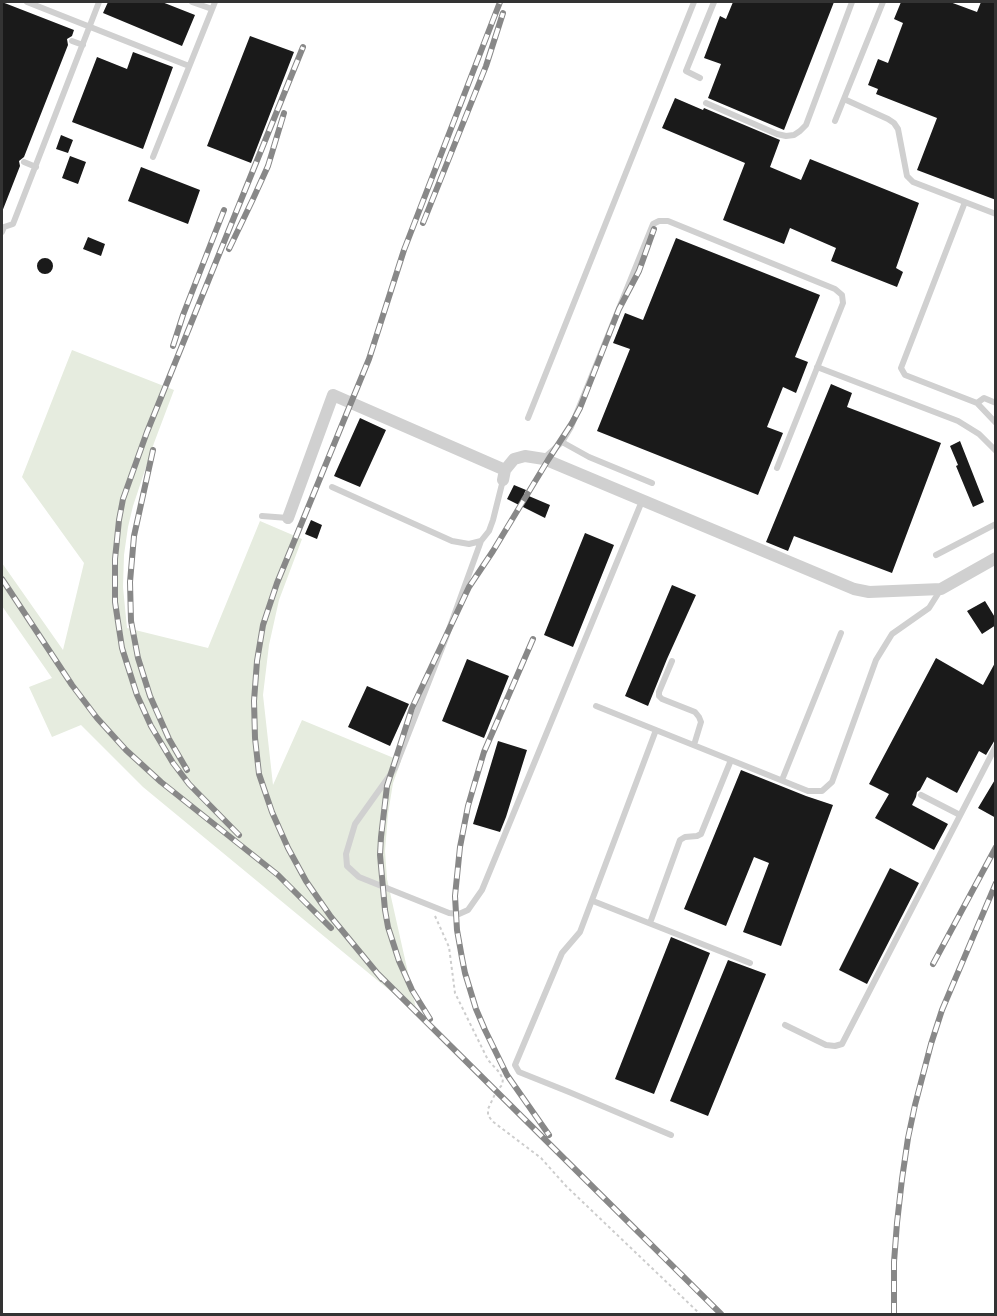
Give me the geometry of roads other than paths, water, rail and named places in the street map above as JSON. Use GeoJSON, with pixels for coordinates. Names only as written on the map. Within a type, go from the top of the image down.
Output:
{"type":"FeatureCollection","features":[{"type":"Feature","properties":{"kind":"street"},"geometry":{"type":"LineString","coordinates":[[288,518],[333,395],[504,475],[511,462],[521,456],[544,459],[854,589],[869,592],[941,589],[996,558]]}},
{"type":"Feature","properties":{"kind":"lane"},"geometry":{"type":"LineString","coordinates":[[27,2],[189,66]]}},
{"type":"Feature","properties":{"kind":"lane"},"geometry":{"type":"LineString","coordinates":[[2,232],[4,227],[13,224],[99,2]]}},
{"type":"Feature","properties":{"kind":"lane"},"geometry":{"type":"LineString","coordinates":[[192,2],[212,9]]}},
{"type":"Feature","properties":{"kind":"lane"},"geometry":{"type":"LineString","coordinates":[[153,157],[215,2]]}},
{"type":"Feature","properties":{"kind":"lane"},"geometry":{"type":"LineString","coordinates":[[528,418],[694,2]]}},
{"type":"Feature","properties":{"kind":"lane"},"geometry":{"type":"LineString","coordinates":[[700,78],[686,71],[714,2]]}},
{"type":"Feature","properties":{"kind":"lane"},"geometry":{"type":"LineString","coordinates":[[706,103],[777,134],[786,136],[800,132],[806,125],[852,2]]}},
{"type":"Feature","properties":{"kind":"lane"},"geometry":{"type":"LineString","coordinates":[[835,121],[883,2]]}},
{"type":"Feature","properties":{"kind":"lane"},"geometry":{"type":"LineString","coordinates":[[72,41],[83,45]]}},
{"type":"Feature","properties":{"kind":"lane"},"geometry":{"type":"LineString","coordinates":[[844,99],[888,118],[894,123],[898,129],[907,176],[913,182],[996,214]]}},
{"type":"Feature","properties":{"kind":"lane"},"geometry":{"type":"LineString","coordinates":[[24,162],[36,167]]}},
{"type":"Feature","properties":{"kind":"lane"},"geometry":{"type":"LineString","coordinates":[[964,202],[901,368],[905,375],[977,403],[996,423]]}},
{"type":"Feature","properties":{"kind":"lane"},"geometry":{"type":"LineString","coordinates":[[544,459],[562,442],[571,427],[653,224],[668,221],[835,289],[842,295],[843,303],[777,468]]}},
{"type":"Feature","properties":{"kind":"lane"},"geometry":{"type":"LineString","coordinates":[[817,367],[958,421],[979,434],[996,451]]}},
{"type":"Feature","properties":{"kind":"lane"},"geometry":{"type":"LineString","coordinates":[[977,403],[984,398],[996,403]]}},
{"type":"Feature","properties":{"kind":"lane"},"geometry":{"type":"LineString","coordinates":[[562,442],[589,457],[652,483]]}},
{"type":"Feature","properties":{"kind":"lane"},"geometry":{"type":"LineString","coordinates":[[504,475],[489,531],[481,541],[395,768],[355,824],[346,854],[347,866],[359,877],[448,913],[459,914],[468,910],[482,890],[642,500]]}},
{"type":"Feature","properties":{"kind":"lane"},"geometry":{"type":"LineString","coordinates":[[332,488],[452,541],[469,544],[481,541]]}},
{"type":"Feature","properties":{"kind":"lane"},"geometry":{"type":"LineString","coordinates":[[262,516],[288,518]]}},
{"type":"Feature","properties":{"kind":"lane"},"geometry":{"type":"LineString","coordinates":[[936,555],[996,524]]}},
{"type":"Feature","properties":{"kind":"lane"},"geometry":{"type":"LineString","coordinates":[[596,706],[808,791],[822,791],[832,782],[876,660],[892,634],[929,608],[941,589]]}},
{"type":"Feature","properties":{"kind":"lane"},"geometry":{"type":"LineString","coordinates":[[782,780],[841,633]]}},
{"type":"Feature","properties":{"kind":"lane"},"geometry":{"type":"LineString","coordinates":[[672,661],[659,696],[695,712],[699,717],[701,722],[694,745]]}},
{"type":"Feature","properties":{"kind":"lane"},"geometry":{"type":"LineString","coordinates":[[656,730],[580,932],[562,952],[515,1065],[519,1072],[670,1135]]}},
{"type":"Feature","properties":{"kind":"lane"},"geometry":{"type":"LineString","coordinates":[[785,1025],[826,1045],[842,1044],[996,746]]}},
{"type":"Feature","properties":{"kind":"lane"},"geometry":{"type":"LineString","coordinates":[[650,923],[680,840],[701,834],[731,760]]}},
{"type":"Feature","properties":{"kind":"lane"},"geometry":{"type":"LineString","coordinates":[[921,795],[960,815]]}},
{"type":"Feature","properties":{"kind":"lane"},"geometry":{"type":"LineString","coordinates":[[593,901],[750,963]]}},
{"type":"Feature","properties":{"kind":"railway"},"geometry":{"type":"LineString","coordinates":[[382,979],[331,917],[306,881],[272,812],[259,774],[255,738],[254,701],[257,661],[263,625],[277,583],[369,359],[404,250],[500,2]]}},
{"type":"Feature","properties":{"kind":"railway"},"geometry":{"type":"LineString","coordinates":[[423,223],[486,66],[503,13]]}},
{"type":"Feature","properties":{"kind":"railway"},"geometry":{"type":"LineString","coordinates":[[239,835],[189,784],[173,763],[151,726],[137,695],[122,648],[115,602],[115,559],[123,499],[147,432],[303,47]]}},
{"type":"Feature","properties":{"kind":"railway"},"geometry":{"type":"LineString","coordinates":[[229,249],[268,166],[284,113]]}},
{"type":"Feature","properties":{"kind":"railway"},"geometry":{"type":"LineString","coordinates":[[173,346],[224,210]]}},
{"type":"Feature","properties":{"kind":"railway"},"geometry":{"type":"LineString","coordinates":[[430,1019],[412,990],[399,961],[388,927],[380,855],[387,786],[412,708],[469,587],[580,408],[619,309],[639,271],[654,229]]}},
{"type":"Feature","properties":{"kind":"railway"},"geometry":{"type":"LineString","coordinates":[[153,450],[134,536],[130,582],[131,621],[138,658],[150,696],[169,739],[187,770]]}},
{"type":"Feature","properties":{"kind":"railway"},"geometry":{"type":"LineString","coordinates":[[2,579],[72,685],[97,718],[126,750],[161,782],[278,875],[331,928]]}},
{"type":"Feature","properties":{"kind":"railway"},"geometry":{"type":"LineString","coordinates":[[533,639],[484,752],[468,806],[460,847],[455,896],[457,930],[462,958],[476,1009],[507,1075],[549,1135]]}},
{"type":"Feature","properties":{"kind":"railway"},"geometry":{"type":"LineString","coordinates":[[933,964],[996,847]]}},
{"type":"Feature","properties":{"kind":"railway"},"geometry":{"type":"LineString","coordinates":[[894,1314],[897,1223],[908,1138],[915,1105],[942,1010],[996,883]]}},
{"type":"Feature","properties":{"kind":"railway"},"geometry":{"type":"LineString","coordinates":[[378,974],[721,1314]]}}]}
